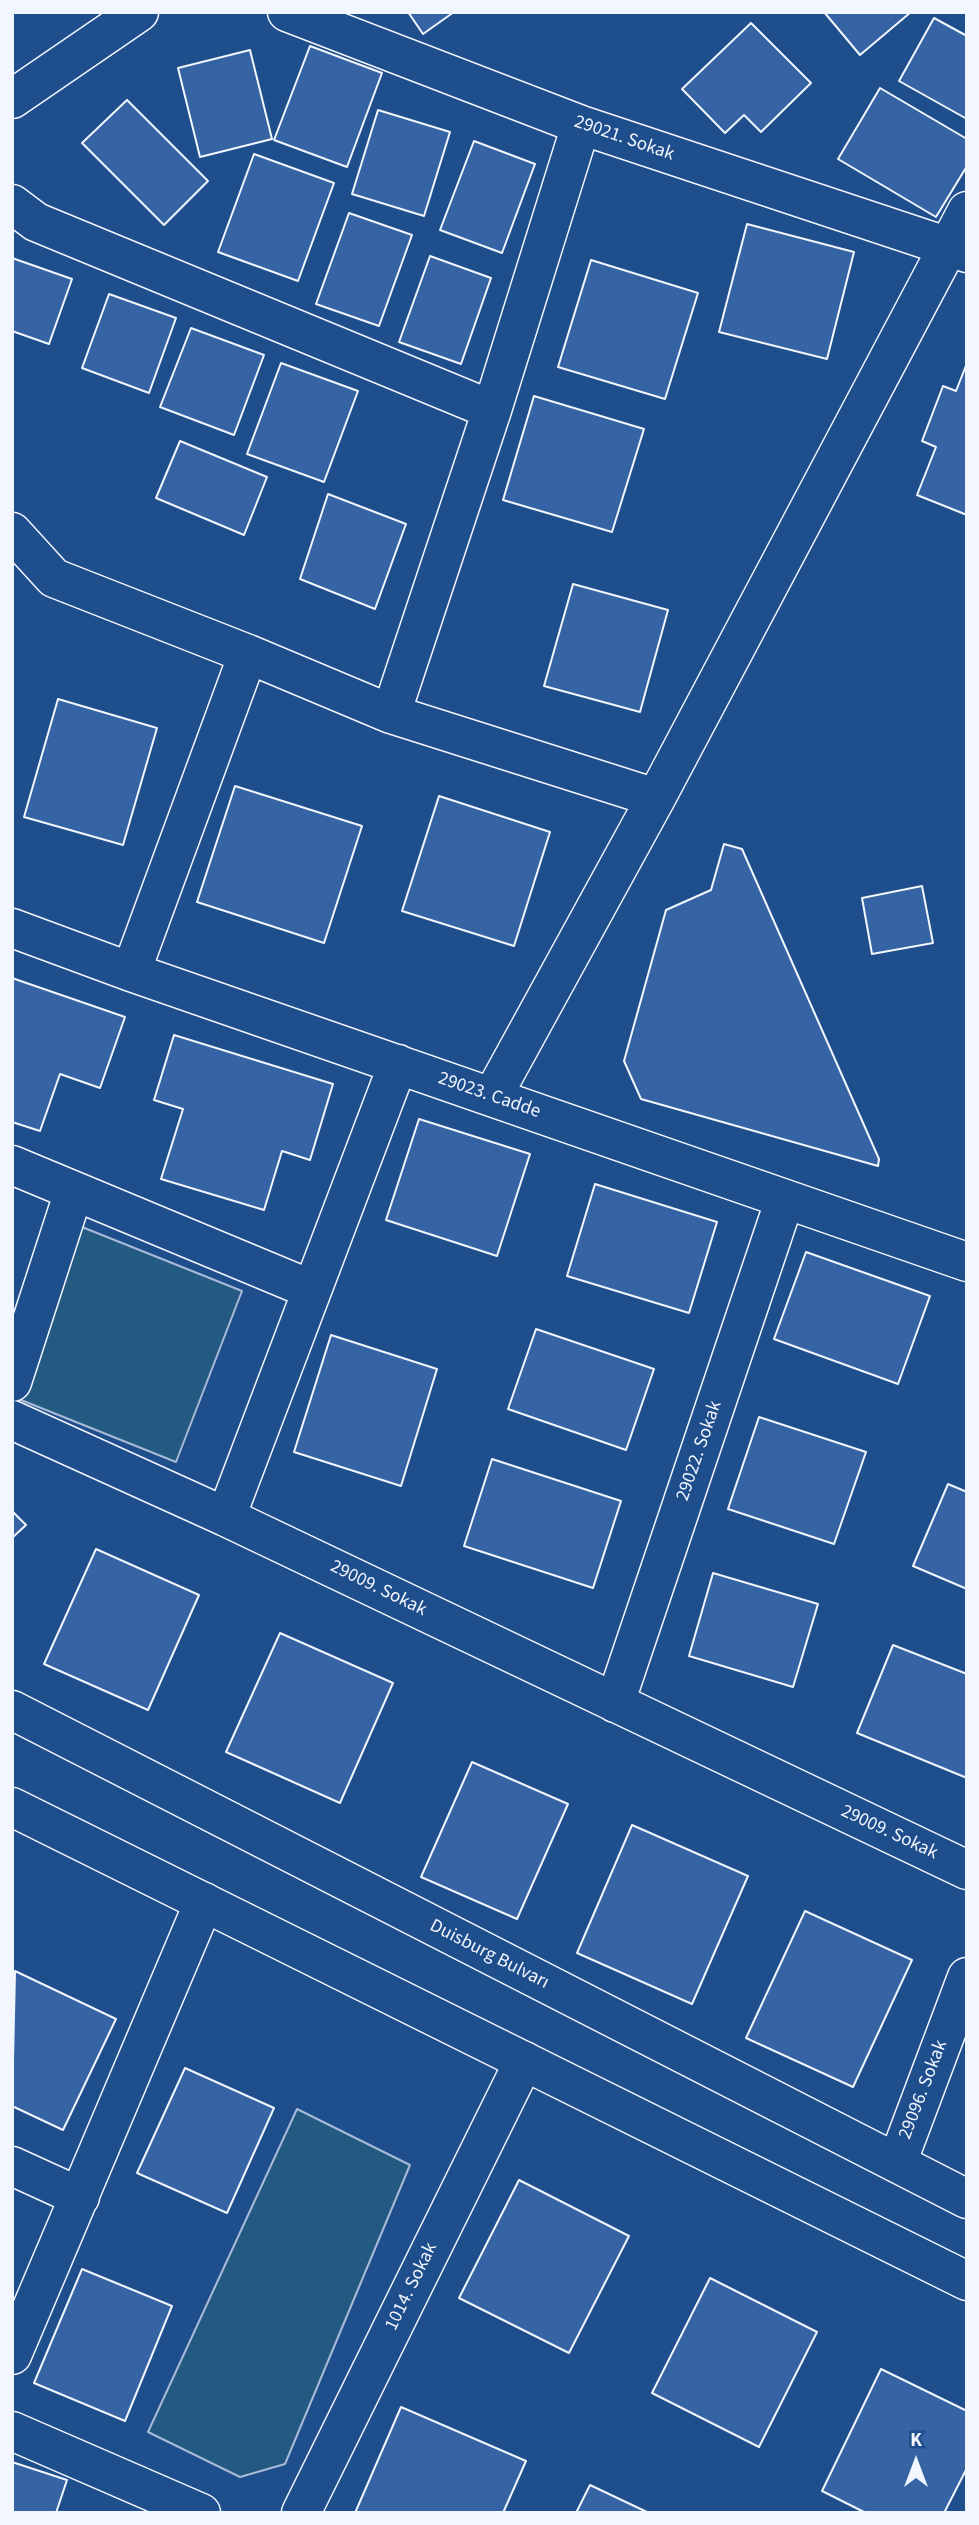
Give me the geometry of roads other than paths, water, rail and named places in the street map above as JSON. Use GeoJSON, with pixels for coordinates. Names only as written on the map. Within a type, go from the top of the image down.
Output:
{"type":"FeatureCollection","features":[{"type":"Feature","properties":{"kind":"street"},"geometry":{"type":"LineString","coordinates":[[12,99],[139,12]]}},
{"type":"Feature","properties":{"kind":"street","name":"29021. Sokak"},"geometry":{"type":"LineString","coordinates":[[287,12],[581,125],[958,250]]}},
{"type":"Feature","properties":{"kind":"street"},"geometry":{"type":"LineString","coordinates":[[391,714],[492,410],[581,125]]}},
{"type":"Feature","properties":{"kind":"street"},"geometry":{"type":"LineString","coordinates":[[12,204],[36,222],[492,410]]}},
{"type":"Feature","properties":{"kind":"street"},"geometry":{"type":"LineString","coordinates":[[492,1097],[958,250],[967,211]]}},
{"type":"Feature","properties":{"kind":"street"},"geometry":{"type":"LineString","coordinates":[[12,532],[54,578],[248,654],[391,714],[656,798]]}},
{"type":"Feature","properties":{"kind":"street"},"geometry":{"type":"LineString","coordinates":[[131,972],[248,654]]}},
{"type":"Feature","properties":{"kind":"street","name":"29023. Cadde"},"geometry":{"type":"LineString","coordinates":[[12,928],[131,972],[967,1262]]}},
{"type":"Feature","properties":{"kind":"street"},"geometry":{"type":"LineString","coordinates":[[226,1517],[310,1289],[398,1064]]}},
{"type":"Feature","properties":{"kind":"street"},"geometry":{"type":"LineString","coordinates":[[12,1165],[310,1289]]}},
{"type":"Feature","properties":{"kind":"street"},"geometry":{"type":"LineString","coordinates":[[12,1382],[74,1191]]}},
{"type":"Feature","properties":{"kind":"street","name":"29022. Sokak"},"geometry":{"type":"LineString","coordinates":[[615,1703],[785,1199]]}},
{"type":"Feature","properties":{"kind":"street","name":"29009. Sokak"},"geometry":{"type":"LineString","coordinates":[[12,1420],[226,1517],[967,1870]]}},
{"type":"Feature","properties":{"kind":"street","name":"Duisburg Bulvarı"},"geometry":{"type":"LineString","coordinates":[[12,1710],[967,2199]]}},
{"type":"Feature","properties":{"kind":"street"},"geometry":{"type":"LineString","coordinates":[[12,1807],[967,2281]]}},
{"type":"Feature","properties":{"kind":"street"},"geometry":{"type":"LineString","coordinates":[[12,2355],[204,1902]]}},
{"type":"Feature","properties":{"kind":"street","name":"29096. Sokak"},"geometry":{"type":"LineString","coordinates":[[897,2163],[967,1978]]}},
{"type":"Feature","properties":{"kind":"street","name":"1014. Sokak"},"geometry":{"type":"LineString","coordinates":[[301,2513],[524,2061]]}},
{"type":"Feature","properties":{"kind":"street"},"geometry":{"type":"LineString","coordinates":[[12,2166],[79,2197]]}},
{"type":"Feature","properties":{"kind":"street"},"geometry":{"type":"LineString","coordinates":[[12,2431],[125,2498],[201,2513]]}}]}
